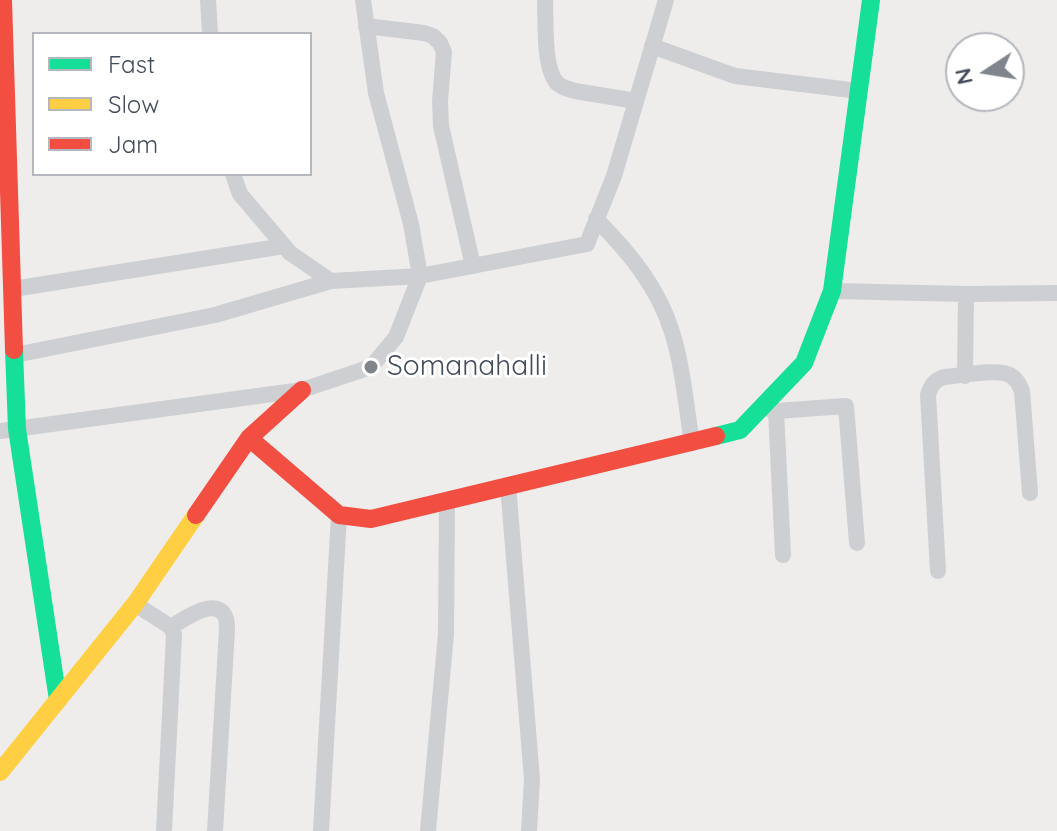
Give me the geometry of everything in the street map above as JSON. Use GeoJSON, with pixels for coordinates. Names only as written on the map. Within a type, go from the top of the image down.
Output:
{"type":"FeatureCollection","features":[{"type":"Feature","properties":{"kind":"street"},"geometry":{"type":"LineString","coordinates":[[3,0],[13,289],[7,328],[15,355],[9,430],[58,700]]}},
{"type":"Feature","properties":{"kind":"street"},"geometry":{"type":"LineString","coordinates":[[208,0],[210,32]]}},
{"type":"Feature","properties":{"kind":"street"},"geometry":{"type":"LineString","coordinates":[[9,430],[302,390],[371,367],[396,337],[420,276],[411,224],[376,93],[363,0]]}},
{"type":"Feature","properties":{"kind":"street"},"geometry":{"type":"LineString","coordinates":[[545,0],[549,62],[557,83],[566,89],[636,101]]}},
{"type":"Feature","properties":{"kind":"street"},"geometry":{"type":"LineString","coordinates":[[15,355],[215,315],[331,281],[420,276],[587,244],[614,176],[666,0]]}},
{"type":"Feature","properties":{"kind":"street"},"geometry":{"type":"LineString","coordinates":[[249,438],[339,515],[371,519],[740,430],[769,409],[804,363],[832,291],[871,0]]}},
{"type":"Feature","properties":{"kind":"street"},"geometry":{"type":"LineString","coordinates":[[366,26],[424,33],[440,43],[444,52],[441,126],[473,266]]}},
{"type":"Feature","properties":{"kind":"street"},"geometry":{"type":"LineString","coordinates":[[652,46],[735,76],[859,91]]}},
{"type":"Feature","properties":{"kind":"street"},"geometry":{"type":"LineString","coordinates":[[234,176],[240,194],[290,253],[331,281]]}},
{"type":"Feature","properties":{"kind":"street"},"geometry":{"type":"LineString","coordinates":[[596,219],[638,265],[667,319],[676,346],[692,443]]}},
{"type":"Feature","properties":{"kind":"street"},"geometry":{"type":"LineString","coordinates":[[13,289],[284,246]]}},
{"type":"Feature","properties":{"kind":"street"},"geometry":{"type":"LineString","coordinates":[[832,291],[1057,293]]}},
{"type":"Feature","properties":{"kind":"street"},"geometry":{"type":"LineString","coordinates":[[965,376],[966,294]]}},
{"type":"Feature","properties":{"kind":"street"},"geometry":{"type":"LineString","coordinates":[[938,571],[928,395],[936,380],[1005,373],[1019,383],[1030,493]]}},
{"type":"Feature","properties":{"kind":"street"},"geometry":{"type":"LineString","coordinates":[[0,772],[135,604],[249,438],[302,390]]}},
{"type":"Feature","properties":{"kind":"street"},"geometry":{"type":"LineString","coordinates":[[769,409],[846,406],[857,543]]}},
{"type":"Feature","properties":{"kind":"street"},"geometry":{"type":"LineString","coordinates":[[769,409],[783,555]]}},
{"type":"Feature","properties":{"kind":"street"},"geometry":{"type":"LineString","coordinates":[[508,485],[532,779],[529,831]]}},
{"type":"Feature","properties":{"kind":"street"},"geometry":{"type":"LineString","coordinates":[[428,831],[446,634],[447,502]]}},
{"type":"Feature","properties":{"kind":"street"},"geometry":{"type":"LineString","coordinates":[[321,831],[339,515]]}},
{"type":"Feature","properties":{"kind":"street"},"geometry":{"type":"LineString","coordinates":[[135,604],[171,627],[174,635],[164,831]]}},
{"type":"Feature","properties":{"kind":"street"},"geometry":{"type":"LineString","coordinates":[[171,627],[202,610],[219,609],[225,615],[227,630],[215,831]]}},
{"type":"Feature","properties":{"kind":"traffic: fast"},"geometry":{"type":"LineString","coordinates":[[716,436],[740,430],[804,363],[832,291],[871,0]]}},
{"type":"Feature","properties":{"kind":"traffic: fast"},"geometry":{"type":"LineString","coordinates":[[14,350],[17,429],[58,700]]}},
{"type":"Feature","properties":{"kind":"traffic: slow"},"geometry":{"type":"LineString","coordinates":[[0,772],[135,604],[196,515]]}},
{"type":"Feature","properties":{"kind":"traffic: jam"},"geometry":{"type":"LineString","coordinates":[[3,0],[14,350]]}},
{"type":"Feature","properties":{"kind":"traffic: jam"},"geometry":{"type":"LineString","coordinates":[[196,515],[249,438],[302,390]]}},
{"type":"Feature","properties":{"kind":"traffic: jam"},"geometry":{"type":"LineString","coordinates":[[249,438],[339,515],[371,519],[716,436]]}},
{"type":"Feature","properties":{"kind":"place","name":"Somanahalli"},"geometry":{"type":"Point","coordinates":[371,367]}}]}
